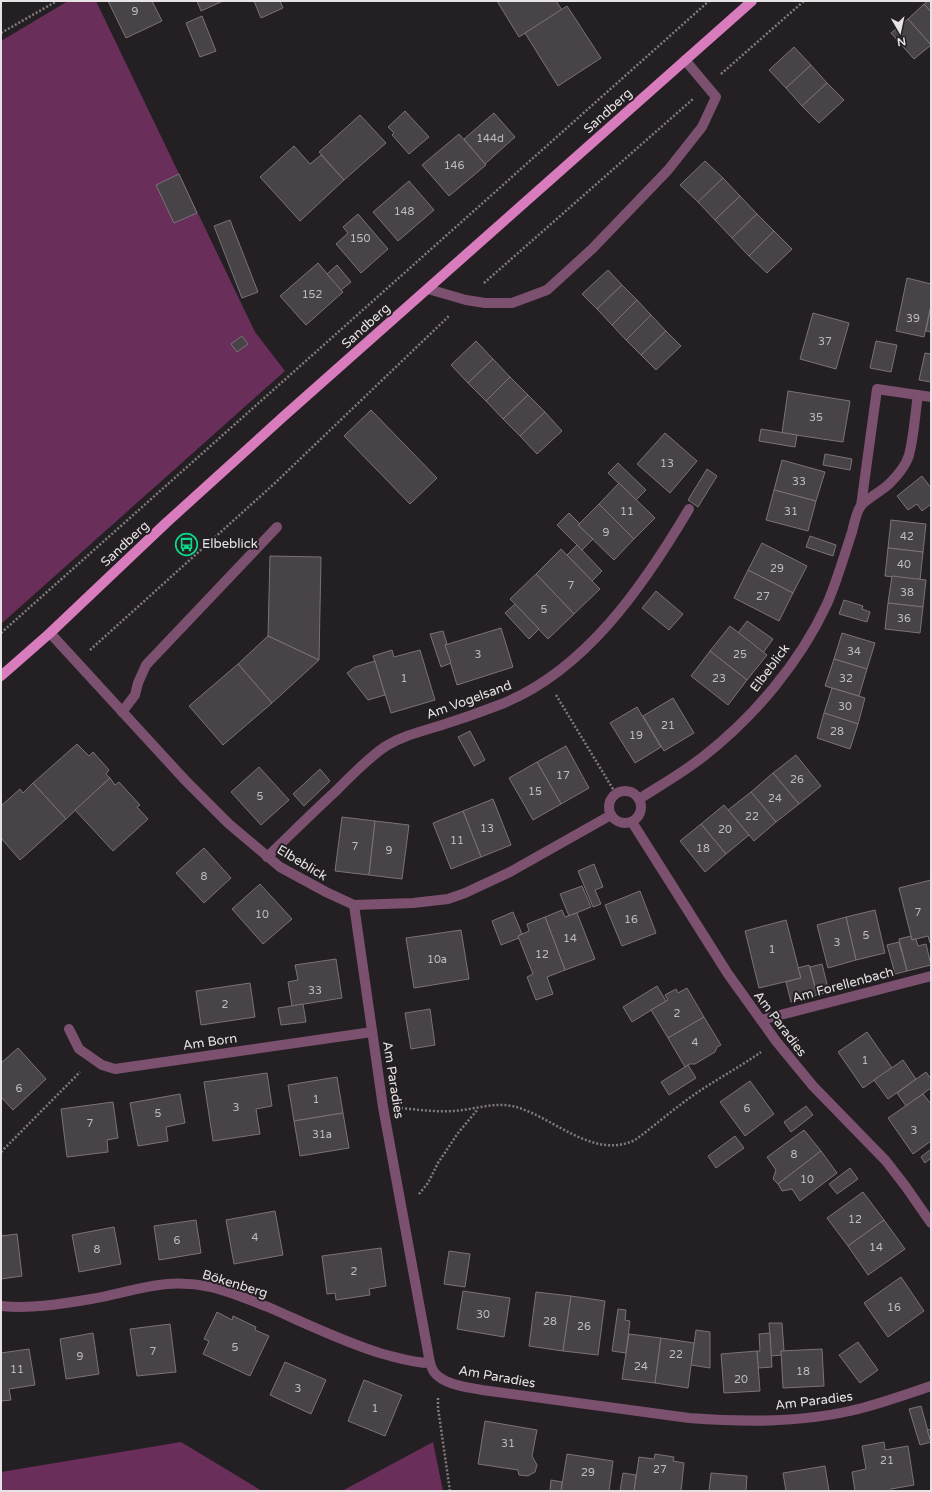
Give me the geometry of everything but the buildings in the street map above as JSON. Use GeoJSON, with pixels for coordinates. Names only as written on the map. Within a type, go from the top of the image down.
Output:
{"type":"FeatureCollection","features":[{"type":"Feature","properties":{"kind":"main road","name":"Sandberg"},"geometry":{"type":"LineString","coordinates":[[1,676],[50,633],[166,523],[752,1]]}},
{"type":"Feature","properties":{"kind":"street"},"geometry":{"type":"LineString","coordinates":[[428,289],[466,300],[485,303],[512,303],[548,290],[592,249],[668,170],[702,127],[716,98],[685,60]]}},
{"type":"Feature","properties":{"kind":"street","name":"Elbeblick"},"geometry":{"type":"LineString","coordinates":[[638,798],[691,766],[721,742],[752,712],[777,683],[810,636],[834,588],[860,506],[878,389],[931,397]]}},
{"type":"Feature","properties":{"kind":"street"},"geometry":{"type":"LineString","coordinates":[[860,506],[887,486],[904,466],[909,455],[918,395]]}},
{"type":"Feature","properties":{"kind":"street","name":"Am Vogelsand"},"geometry":{"type":"LineString","coordinates":[[267,857],[352,775],[386,747],[411,734],[500,705],[513,699],[547,679],[575,658],[589,645],[629,598],[659,558],[688,509]]}},
{"type":"Feature","properties":{"kind":"street"},"geometry":{"type":"LineString","coordinates":[[122,712],[135,695],[146,665],[277,527]]}},
{"type":"Feature","properties":{"kind":"street","name":"Elbeblick"},"geometry":{"type":"LineString","coordinates":[[50,633],[212,808],[280,867],[306,882],[354,905],[413,903],[448,899],[504,875],[611,815]]}},
{"type":"Feature","properties":{"kind":"street"},"geometry":{"type":"LineString","coordinates":[[628,792],[638,798],[641,805],[641,811],[638,817],[632,822],[619,822],[611,815],[609,809],[610,804],[616,794],[628,792]]}},
{"type":"Feature","properties":{"kind":"street","name":"Am Paradies"},"geometry":{"type":"LineString","coordinates":[[632,822],[728,974],[776,1041],[813,1086],[886,1161],[931,1223]]}},
{"type":"Feature","properties":{"kind":"street","name":"Am Paradies"},"geometry":{"type":"LineString","coordinates":[[354,905],[383,1107],[430,1363],[434,1372],[439,1377],[455,1384],[482,1390],[689,1418],[754,1421],[820,1416],[849,1411],[931,1386]]}},
{"type":"Feature","properties":{"kind":"street","name":"Am Forellenbach"},"geometry":{"type":"LineString","coordinates":[[761,1020],[931,976]]}},
{"type":"Feature","properties":{"kind":"street","name":"Am Born"},"geometry":{"type":"LineString","coordinates":[[69,1029],[79,1049],[102,1065],[115,1069],[372,1032]]}},
{"type":"Feature","properties":{"kind":"street","name":"Bökenberg"},"geometry":{"type":"LineString","coordinates":[[1,1306],[48,1305],[92,1299],[133,1289],[163,1284],[186,1283],[212,1287],[245,1298],[364,1348],[410,1362],[430,1363]]}},
{"type":"Feature","properties":{"kind":"path"},"geometry":{"type":"LineString","coordinates":[[1,33],[57,1]]}},
{"type":"Feature","properties":{"kind":"path"},"geometry":{"type":"LineString","coordinates":[[1,633],[709,1]]}},
{"type":"Feature","properties":{"kind":"path"},"geometry":{"type":"LineString","coordinates":[[77,663],[274,483],[466,300],[804,1]]}},
{"type":"Feature","properties":{"kind":"path"},"geometry":{"type":"LineString","coordinates":[[547,679],[616,794]]}},
{"type":"Feature","properties":{"kind":"path"},"geometry":{"type":"LineString","coordinates":[[383,1107],[439,1111],[479,1108],[500,1104],[516,1107],[588,1141],[603,1145],[624,1144],[635,1140],[690,1097],[736,1069],[776,1041]]}},
{"type":"Feature","properties":{"kind":"path"},"geometry":{"type":"LineString","coordinates":[[1,1152],[93,1059]]}},
{"type":"Feature","properties":{"kind":"path"},"geometry":{"type":"LineString","coordinates":[[401,1201],[411,1200],[425,1188],[438,1163],[470,1118],[479,1108]]}},
{"type":"Feature","properties":{"kind":"path"},"geometry":{"type":"LineString","coordinates":[[439,1377],[438,1408],[450,1491]]}},
{"type":"Feature","properties":{"kind":"shaded area"},"geometry":{"type":"Polygon","coordinates":[[[68,1],[96,1],[255,332],[285,371],[1,624],[1,41],[68,1]]]}},
{"type":"Feature","properties":{"kind":"shaded area"},"geometry":{"type":"Polygon","coordinates":[[[181,1442],[262,1491],[1,1491],[1,1472],[181,1442]]]}},
{"type":"Feature","properties":{"kind":"shaded area"},"geometry":{"type":"Polygon","coordinates":[[[433,1442],[443,1491],[342,1491],[433,1442]]]}},
{"type":"Feature","properties":{"kind":"place","name":"Elbeblick"},"geometry":{"type":"Point","coordinates":[187,544]}}]}
